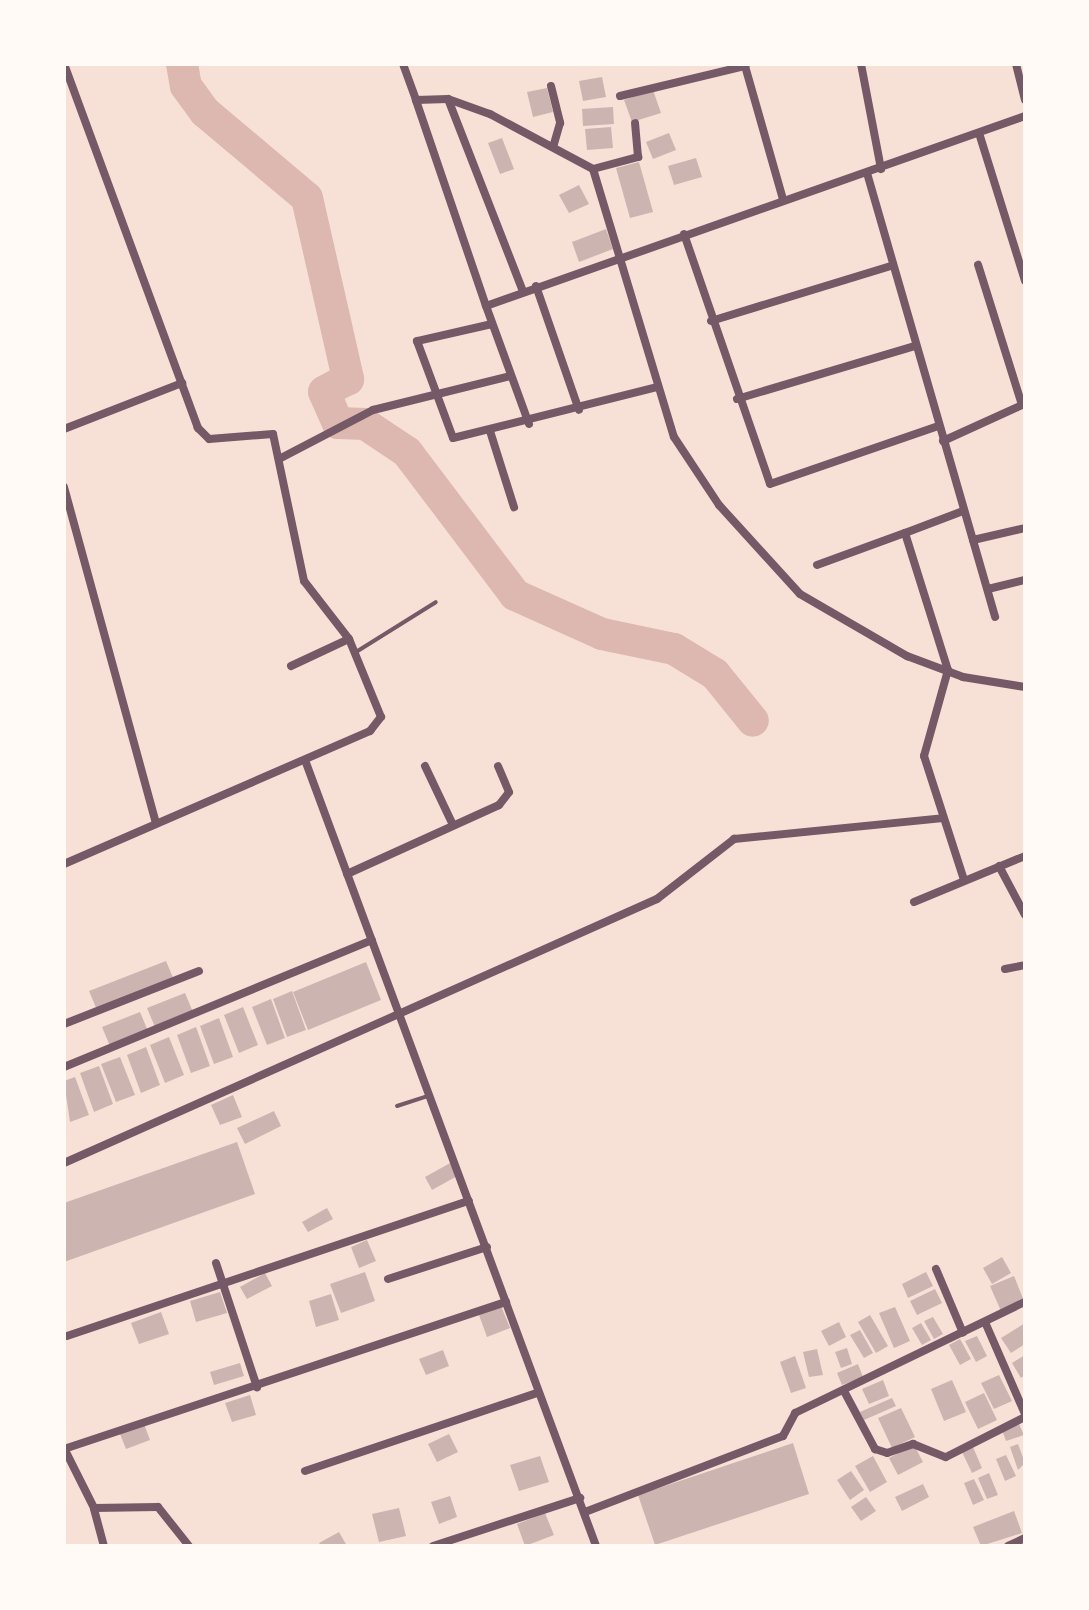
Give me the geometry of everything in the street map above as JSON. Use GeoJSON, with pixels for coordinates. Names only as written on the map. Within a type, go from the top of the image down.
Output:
{"type":"FeatureCollection","features":[{"type":"Feature","properties":{"kind":"street"},"geometry":{"type":"LineString","coordinates":[[64,64],[203,436],[270,431],[279,459],[304,581],[356,652],[378,698],[379,723],[305,760],[64,864]]}},
{"type":"Feature","properties":{"kind":"street"},"geometry":{"type":"LineString","coordinates":[[403,64],[529,424]]}},
{"type":"Feature","properties":{"kind":"street"},"geometry":{"type":"LineString","coordinates":[[861,64],[881,169]]}},
{"type":"Feature","properties":{"kind":"street"},"geometry":{"type":"LineString","coordinates":[[1016,64],[1025,100]]}},
{"type":"Feature","properties":{"kind":"street"},"geometry":{"type":"LineString","coordinates":[[620,96],[745,66],[783,199]]}},
{"type":"Feature","properties":{"kind":"street"},"geometry":{"type":"LineString","coordinates":[[551,86],[560,123],[554,144]]}},
{"type":"Feature","properties":{"kind":"street"},"geometry":{"type":"LineString","coordinates":[[416,100],[448,99],[554,144],[593,169],[624,256],[674,437],[700,480],[800,594],[881,643],[948,670],[1025,687]]}},
{"type":"Feature","properties":{"kind":"street"},"geometry":{"type":"LineString","coordinates":[[448,99],[523,291]]}},
{"type":"Feature","properties":{"kind":"street"},"geometry":{"type":"LineString","coordinates":[[486,306],[1025,116]]}},
{"type":"Feature","properties":{"kind":"street"},"geometry":{"type":"LineString","coordinates":[[593,169],[638,157],[635,123]]}},
{"type":"Feature","properties":{"kind":"street"},"geometry":{"type":"LineString","coordinates":[[979,133],[1025,281]]}},
{"type":"Feature","properties":{"kind":"street"},"geometry":{"type":"LineString","coordinates":[[867,173],[891,266],[995,617]]}},
{"type":"Feature","properties":{"kind":"street"},"geometry":{"type":"LineString","coordinates":[[684,234],[737,399],[770,484],[938,426]]}},
{"type":"Feature","properties":{"kind":"street"},"geometry":{"type":"LineString","coordinates":[[943,441],[1022,405],[978,265]]}},
{"type":"Feature","properties":{"kind":"street"},"geometry":{"type":"LineString","coordinates":[[711,321],[891,266]]}},
{"type":"Feature","properties":{"kind":"street"},"geometry":{"type":"LineString","coordinates":[[536,286],[579,410]]}},
{"type":"Feature","properties":{"kind":"street"},"geometry":{"type":"LineString","coordinates":[[492,324],[417,341],[453,438],[529,424],[658,387]]}},
{"type":"Feature","properties":{"kind":"street"},"geometry":{"type":"LineString","coordinates":[[737,399],[915,346]]}},
{"type":"Feature","properties":{"kind":"street"},"geometry":{"type":"LineString","coordinates":[[279,459],[373,410],[510,376]]}},
{"type":"Feature","properties":{"kind":"street"},"geometry":{"type":"LineString","coordinates":[[64,429],[182,383]]}},
{"type":"Feature","properties":{"kind":"street"},"geometry":{"type":"LineString","coordinates":[[490,431],[514,507]]}},
{"type":"Feature","properties":{"kind":"street"},"geometry":{"type":"LineString","coordinates":[[64,487],[156,823]]}},
{"type":"Feature","properties":{"kind":"street"},"geometry":{"type":"LineString","coordinates":[[817,565],[963,511]]}},
{"type":"Feature","properties":{"kind":"street"},"geometry":{"type":"LineString","coordinates":[[973,540],[1025,528]]}},
{"type":"Feature","properties":{"kind":"street"},"geometry":{"type":"LineString","coordinates":[[905,533],[948,670],[925,747],[943,818],[964,880]]}},
{"type":"Feature","properties":{"kind":"street"},"geometry":{"type":"LineString","coordinates":[[988,589],[1025,580]]}},
{"type":"Feature","properties":{"kind":"street"},"geometry":{"type":"LineString","coordinates":[[291,666],[349,639]]}},
{"type":"Feature","properties":{"kind":"street"},"geometry":{"type":"LineString","coordinates":[[305,760],[596,1546]]}},
{"type":"Feature","properties":{"kind":"street"},"geometry":{"type":"LineString","coordinates":[[425,766],[453,825]]}},
{"type":"Feature","properties":{"kind":"street"},"geometry":{"type":"LineString","coordinates":[[347,874],[507,799],[498,766]]}},
{"type":"Feature","properties":{"kind":"street"},"geometry":{"type":"LineString","coordinates":[[64,1163],[657,899],[727,843],[943,818]]}},
{"type":"Feature","properties":{"kind":"street"},"geometry":{"type":"LineString","coordinates":[[914,902],[1025,856]]}},
{"type":"Feature","properties":{"kind":"street"},"geometry":{"type":"LineString","coordinates":[[999,866],[1025,915]]}},
{"type":"Feature","properties":{"kind":"street"},"geometry":{"type":"LineString","coordinates":[[64,1067],[372,940]]}},
{"type":"Feature","properties":{"kind":"street"},"geometry":{"type":"LineString","coordinates":[[1005,969],[1025,965]]}},
{"type":"Feature","properties":{"kind":"street"},"geometry":{"type":"LineString","coordinates":[[64,1024],[199,971]]}},
{"type":"Feature","properties":{"kind":"street"},"geometry":{"type":"LineString","coordinates":[[67,1336],[469,1201]]}},
{"type":"Feature","properties":{"kind":"street"},"geometry":{"type":"LineString","coordinates":[[388,1279],[487,1247]]}},
{"type":"Feature","properties":{"kind":"street"},"geometry":{"type":"LineString","coordinates":[[216,1263],[257,1387]]}},
{"type":"Feature","properties":{"kind":"street"},"geometry":{"type":"LineString","coordinates":[[936,1269],[963,1333]]}},
{"type":"Feature","properties":{"kind":"street"},"geometry":{"type":"LineString","coordinates":[[104,1546],[94,1508],[64,1449],[506,1302]]}},
{"type":"Feature","properties":{"kind":"street"},"geometry":{"type":"LineString","coordinates":[[585,1512],[774,1440],[795,1413],[1025,1302]]}},
{"type":"Feature","properties":{"kind":"street"},"geometry":{"type":"LineString","coordinates":[[844,1391],[875,1449],[887,1453],[913,1444],[946,1457],[1025,1416],[985,1322]]}},
{"type":"Feature","properties":{"kind":"street"},"geometry":{"type":"LineString","coordinates":[[305,1471],[537,1393]]}},
{"type":"Feature","properties":{"kind":"street"},"geometry":{"type":"LineString","coordinates":[[433,1546],[580,1498]]}},
{"type":"Feature","properties":{"kind":"street"},"geometry":{"type":"LineString","coordinates":[[94,1508],[158,1507],[189,1546]]}},
{"type":"Feature","properties":{"kind":"street"},"geometry":{"type":"LineString","coordinates":[[1008,1546],[1025,1538]]}},
{"type":"Feature","properties":{"kind":"lane"},"geometry":{"type":"LineString","coordinates":[[356,652],[436,602]]}},
{"type":"Feature","properties":{"kind":"lane"},"geometry":{"type":"LineString","coordinates":[[397,1106],[429,1095]]}},
{"type":"Feature","properties":{"kind":"building"},"geometry":{"type":"Polygon","coordinates":[[[602,77],[606,97],[583,101],[579,81],[602,77]]]}},
{"type":"Feature","properties":{"kind":"building"},"geometry":{"type":"Polygon","coordinates":[[[547,88],[553,112],[533,117],[527,92],[547,88]]]}},
{"type":"Feature","properties":{"kind":"building"},"geometry":{"type":"Polygon","coordinates":[[[653,90],[661,113],[632,122],[624,100],[653,90]]]}},
{"type":"Feature","properties":{"kind":"building"},"geometry":{"type":"Polygon","coordinates":[[[613,107],[614,124],[583,126],[582,109],[613,107]]]}},
{"type":"Feature","properties":{"kind":"building"},"geometry":{"type":"Polygon","coordinates":[[[611,127],[613,148],[587,150],[585,129],[611,127]]]}},
{"type":"Feature","properties":{"kind":"building"},"geometry":{"type":"Polygon","coordinates":[[[669,133],[676,150],[653,159],[646,142],[669,133]]]}},
{"type":"Feature","properties":{"kind":"building"},"geometry":{"type":"Polygon","coordinates":[[[502,138],[514,169],[500,174],[488,143],[502,138]]]}},
{"type":"Feature","properties":{"kind":"building"},"geometry":{"type":"Polygon","coordinates":[[[696,158],[702,177],[674,185],[668,166],[696,158]]]}},
{"type":"Feature","properties":{"kind":"building"},"geometry":{"type":"Polygon","coordinates":[[[639,162],[653,212],[630,218],[616,168],[639,162]]]}},
{"type":"Feature","properties":{"kind":"building"},"geometry":{"type":"Polygon","coordinates":[[[579,185],[589,204],[569,213],[559,195],[579,185]]]}},
{"type":"Feature","properties":{"kind":"building"},"geometry":{"type":"Polygon","coordinates":[[[606,229],[613,249],[579,262],[572,242],[606,229]]]}},
{"type":"Feature","properties":{"kind":"building"},"geometry":{"type":"Polygon","coordinates":[[[166,961],[174,980],[97,1010],[89,991],[166,961]]]}},
{"type":"Feature","properties":{"kind":"building"},"geometry":{"type":"Polygon","coordinates":[[[366,962],[381,1000],[308,1030],[293,992],[366,962]]]}},
{"type":"Feature","properties":{"kind":"building"},"geometry":{"type":"Polygon","coordinates":[[[292,991],[306,1030],[287,1037],[273,999],[292,991]]]}},
{"type":"Feature","properties":{"kind":"building"},"geometry":{"type":"Polygon","coordinates":[[[185,993],[193,1012],[155,1027],[147,1008],[185,993]]]}},
{"type":"Feature","properties":{"kind":"building"},"geometry":{"type":"Polygon","coordinates":[[[271,999],[285,1038],[267,1045],[252,1007],[271,999]]]}},
{"type":"Feature","properties":{"kind":"building"},"geometry":{"type":"Polygon","coordinates":[[[243,1007],[258,1045],[239,1053],[224,1015],[243,1007]]]}},
{"type":"Feature","properties":{"kind":"building"},"geometry":{"type":"Polygon","coordinates":[[[140,1012],[148,1031],[110,1046],[102,1027],[140,1012]]]}},
{"type":"Feature","properties":{"kind":"building"},"geometry":{"type":"Polygon","coordinates":[[[219,1018],[233,1057],[214,1064],[200,1026],[219,1018]]]}},
{"type":"Feature","properties":{"kind":"building"},"geometry":{"type":"Polygon","coordinates":[[[196,1027],[210,1066],[191,1073],[177,1035],[196,1027]]]}},
{"type":"Feature","properties":{"kind":"building"},"geometry":{"type":"Polygon","coordinates":[[[169,1037],[184,1075],[165,1083],[150,1045],[169,1037]]]}},
{"type":"Feature","properties":{"kind":"building"},"geometry":{"type":"Polygon","coordinates":[[[146,1047],[160,1085],[141,1093],[127,1055],[146,1047]]]}},
{"type":"Feature","properties":{"kind":"building"},"geometry":{"type":"Polygon","coordinates":[[[120,1057],[135,1095],[116,1102],[101,1064],[120,1057]]]}},
{"type":"Feature","properties":{"kind":"building"},"geometry":{"type":"Polygon","coordinates":[[[99,1066],[113,1104],[94,1112],[80,1073],[99,1066]]]}},
{"type":"Feature","properties":{"kind":"building"},"geometry":{"type":"Polygon","coordinates":[[[75,1077],[89,1115],[70,1122],[64,1081],[75,1077]]]}},
{"type":"Feature","properties":{"kind":"building"},"geometry":{"type":"Polygon","coordinates":[[[233,1095],[242,1117],[220,1125],[211,1105],[233,1095]]]}},
{"type":"Feature","properties":{"kind":"building"},"geometry":{"type":"Polygon","coordinates":[[[274,1111],[281,1126],[245,1144],[237,1128],[274,1111]]]}},
{"type":"Feature","properties":{"kind":"building"},"geometry":{"type":"Polygon","coordinates":[[[237,1142],[255,1194],[64,1262],[64,1203],[237,1142]]]}},
{"type":"Feature","properties":{"kind":"building"},"geometry":{"type":"Polygon","coordinates":[[[452,1162],[459,1175],[432,1190],[425,1177],[452,1162]]]}},
{"type":"Feature","properties":{"kind":"building"},"geometry":{"type":"Polygon","coordinates":[[[327,1208],[333,1219],[308,1232],[302,1222],[327,1208]]]}},
{"type":"Feature","properties":{"kind":"building"},"geometry":{"type":"Polygon","coordinates":[[[367,1240],[376,1261],[359,1268],[351,1247],[367,1240]]]}},
{"type":"Feature","properties":{"kind":"building"},"geometry":{"type":"Polygon","coordinates":[[[1002,1257],[1011,1273],[992,1284],[983,1268],[1002,1257]]]}},
{"type":"Feature","properties":{"kind":"building"},"geometry":{"type":"Polygon","coordinates":[[[365,1272],[375,1301],[341,1313],[330,1284],[365,1272]]]}},
{"type":"Feature","properties":{"kind":"building"},"geometry":{"type":"Polygon","coordinates":[[[926,1272],[933,1286],[908,1298],[902,1284],[926,1272]]]}},
{"type":"Feature","properties":{"kind":"building"},"geometry":{"type":"Polygon","coordinates":[[[265,1273],[272,1286],[247,1299],[240,1287],[265,1273]]]}},
{"type":"Feature","properties":{"kind":"building"},"geometry":{"type":"Polygon","coordinates":[[[1014,1276],[1024,1301],[1001,1311],[990,1286],[1014,1276]]]}},
{"type":"Feature","properties":{"kind":"building"},"geometry":{"type":"Polygon","coordinates":[[[935,1289],[942,1303],[917,1315],[910,1301],[935,1289]]]}},
{"type":"Feature","properties":{"kind":"building"},"geometry":{"type":"Polygon","coordinates":[[[220,1292],[227,1313],[196,1322],[190,1301],[220,1292]]]}},
{"type":"Feature","properties":{"kind":"building"},"geometry":{"type":"Polygon","coordinates":[[[331,1294],[339,1320],[316,1327],[309,1301],[331,1294]]]}},
{"type":"Feature","properties":{"kind":"building"},"geometry":{"type":"Polygon","coordinates":[[[501,1306],[510,1328],[487,1337],[479,1315],[501,1306]]]}},
{"type":"Feature","properties":{"kind":"building"},"geometry":{"type":"Polygon","coordinates":[[[895,1307],[910,1341],[894,1348],[879,1313],[895,1307]]]}},
{"type":"Feature","properties":{"kind":"building"},"geometry":{"type":"Polygon","coordinates":[[[161,1312],[169,1334],[139,1344],[131,1323],[161,1312]]]}},
{"type":"Feature","properties":{"kind":"building"},"geometry":{"type":"Polygon","coordinates":[[[870,1315],[888,1346],[876,1353],[858,1322],[870,1315]]]}},
{"type":"Feature","properties":{"kind":"building"},"geometry":{"type":"Polygon","coordinates":[[[933,1317],[943,1334],[934,1339],[924,1321],[933,1317]]]}},
{"type":"Feature","properties":{"kind":"building"},"geometry":{"type":"Polygon","coordinates":[[[839,1322],[846,1337],[829,1346],[821,1331],[839,1322]]]}},
{"type":"Feature","properties":{"kind":"building"},"geometry":{"type":"Polygon","coordinates":[[[921,1323],[931,1340],[922,1345],[912,1328],[921,1323]]]}},
{"type":"Feature","properties":{"kind":"building"},"geometry":{"type":"Polygon","coordinates":[[[1025,1323],[1025,1344],[1011,1353],[1001,1338],[1025,1323]]]}},
{"type":"Feature","properties":{"kind":"building"},"geometry":{"type":"Polygon","coordinates":[[[860,1330],[873,1353],[864,1358],[850,1335],[860,1330]]]}},
{"type":"Feature","properties":{"kind":"building"},"geometry":{"type":"Polygon","coordinates":[[[977,1336],[987,1356],[976,1362],[965,1341],[977,1336]]]}},
{"type":"Feature","properties":{"kind":"building"},"geometry":{"type":"Polygon","coordinates":[[[960,1339],[971,1359],[960,1365],[949,1345],[960,1339]]]}},
{"type":"Feature","properties":{"kind":"building"},"geometry":{"type":"Polygon","coordinates":[[[847,1348],[852,1364],[841,1368],[835,1352],[847,1348]]]}},
{"type":"Feature","properties":{"kind":"building"},"geometry":{"type":"Polygon","coordinates":[[[817,1349],[823,1375],[809,1377],[803,1352],[817,1349]]]}},
{"type":"Feature","properties":{"kind":"building"},"geometry":{"type":"Polygon","coordinates":[[[443,1350],[449,1366],[426,1375],[419,1359],[443,1350]]]}},
{"type":"Feature","properties":{"kind":"building"},"geometry":{"type":"Polygon","coordinates":[[[1025,1355],[1025,1375],[1021,1378],[1012,1363],[1025,1355]]]}},
{"type":"Feature","properties":{"kind":"building"},"geometry":{"type":"Polygon","coordinates":[[[795,1356],[806,1388],[791,1393],[780,1362],[795,1356]]]}},
{"type":"Feature","properties":{"kind":"building"},"geometry":{"type":"Polygon","coordinates":[[[240,1363],[244,1376],[214,1385],[210,1372],[240,1363]]]}},
{"type":"Feature","properties":{"kind":"building"},"geometry":{"type":"Polygon","coordinates":[[[858,1364],[863,1377],[842,1385],[837,1373],[858,1364]]]}},
{"type":"Feature","properties":{"kind":"building"},"geometry":{"type":"Polygon","coordinates":[[[999,1375],[1012,1401],[994,1409],[981,1383],[999,1375]]]}},
{"type":"Feature","properties":{"kind":"building"},"geometry":{"type":"Polygon","coordinates":[[[883,1380],[889,1396],[869,1404],[862,1389],[883,1380]]]}},
{"type":"Feature","properties":{"kind":"building"},"geometry":{"type":"Polygon","coordinates":[[[952,1380],[966,1412],[944,1421],[931,1389],[952,1380]]]}},
{"type":"Feature","properties":{"kind":"building"},"geometry":{"type":"Polygon","coordinates":[[[984,1393],[997,1420],[978,1429],[965,1402],[984,1393]]]}},
{"type":"Feature","properties":{"kind":"building"},"geometry":{"type":"Polygon","coordinates":[[[250,1395],[256,1415],[232,1422],[225,1403],[250,1395]]]}},
{"type":"Feature","properties":{"kind":"building"},"geometry":{"type":"Polygon","coordinates":[[[892,1398],[896,1406],[864,1420],[860,1412],[892,1398]]]}},
{"type":"Feature","properties":{"kind":"building"},"geometry":{"type":"Polygon","coordinates":[[[901,1408],[915,1437],[892,1448],[878,1418],[901,1408]]]}},
{"type":"Feature","properties":{"kind":"building"},"geometry":{"type":"Polygon","coordinates":[[[144,1424],[150,1440],[126,1449],[120,1434],[144,1424]]]}},
{"type":"Feature","properties":{"kind":"building"},"geometry":{"type":"Polygon","coordinates":[[[1019,1424],[1024,1435],[1006,1441],[1002,1430],[1019,1424]]]}},
{"type":"Feature","properties":{"kind":"building"},"geometry":{"type":"Polygon","coordinates":[[[449,1434],[458,1452],[437,1462],[428,1444],[449,1434]]]}},
{"type":"Feature","properties":{"kind":"building"},"geometry":{"type":"Polygon","coordinates":[[[793,1443],[809,1494],[655,1545],[638,1495],[793,1443]]]}},
{"type":"Feature","properties":{"kind":"building"},"geometry":{"type":"Polygon","coordinates":[[[1018,1444],[1025,1463],[1018,1470],[1010,1447],[1018,1444]]]}},
{"type":"Feature","properties":{"kind":"building"},"geometry":{"type":"Polygon","coordinates":[[[914,1445],[923,1462],[898,1475],[889,1458],[914,1445]]]}},
{"type":"Feature","properties":{"kind":"building"},"geometry":{"type":"Polygon","coordinates":[[[973,1447],[982,1468],[972,1473],[962,1452],[973,1447]]]}},
{"type":"Feature","properties":{"kind":"building"},"geometry":{"type":"Polygon","coordinates":[[[1006,1455],[1016,1476],[1005,1481],[996,1459],[1006,1455]]]}},
{"type":"Feature","properties":{"kind":"building"},"geometry":{"type":"Polygon","coordinates":[[[540,1456],[549,1482],[519,1491],[510,1465],[540,1456]]]}},
{"type":"Feature","properties":{"kind":"building"},"geometry":{"type":"Polygon","coordinates":[[[873,1456],[887,1482],[870,1492],[855,1466],[873,1456]]]}},
{"type":"Feature","properties":{"kind":"building"},"geometry":{"type":"Polygon","coordinates":[[[851,1471],[864,1490],[850,1500],[837,1480],[851,1471]]]}},
{"type":"Feature","properties":{"kind":"building"},"geometry":{"type":"Polygon","coordinates":[[[989,1473],[998,1495],[987,1499],[978,1478],[989,1473]]]}},
{"type":"Feature","properties":{"kind":"building"},"geometry":{"type":"Polygon","coordinates":[[[974,1479],[984,1500],[973,1505],[964,1483],[974,1479]]]}},
{"type":"Feature","properties":{"kind":"building"},"geometry":{"type":"Polygon","coordinates":[[[923,1484],[929,1497],[902,1511],[895,1497],[923,1484]]]}},
{"type":"Feature","properties":{"kind":"building"},"geometry":{"type":"Polygon","coordinates":[[[450,1496],[457,1517],[439,1524],[431,1502],[450,1496]]]}},
{"type":"Feature","properties":{"kind":"building"},"geometry":{"type":"Polygon","coordinates":[[[866,1497],[876,1511],[861,1521],[851,1507],[866,1497]]]}},
{"type":"Feature","properties":{"kind":"building"},"geometry":{"type":"Polygon","coordinates":[[[399,1508],[406,1536],[379,1542],[372,1514],[399,1508]]]}},
{"type":"Feature","properties":{"kind":"building"},"geometry":{"type":"Polygon","coordinates":[[[1014,1511],[1022,1533],[981,1546],[973,1527],[1014,1511]]]}},
{"type":"Feature","properties":{"kind":"building"},"geometry":{"type":"Polygon","coordinates":[[[545,1513],[554,1535],[525,1546],[517,1524],[545,1513]]]}},
{"type":"Feature","properties":{"kind":"building"},"geometry":{"type":"Polygon","coordinates":[[[339,1532],[347,1546],[321,1546],[319,1543],[339,1532]]]}},
{"type":"Feature","properties":{"kind":"waterway"},"geometry":{"type":"LineString","coordinates":[[182,64],[186,86],[205,112],[307,198],[348,379],[324,392],[338,423],[365,424],[407,452],[515,595],[602,634],[674,649],[715,674],[753,721]]}}]}
